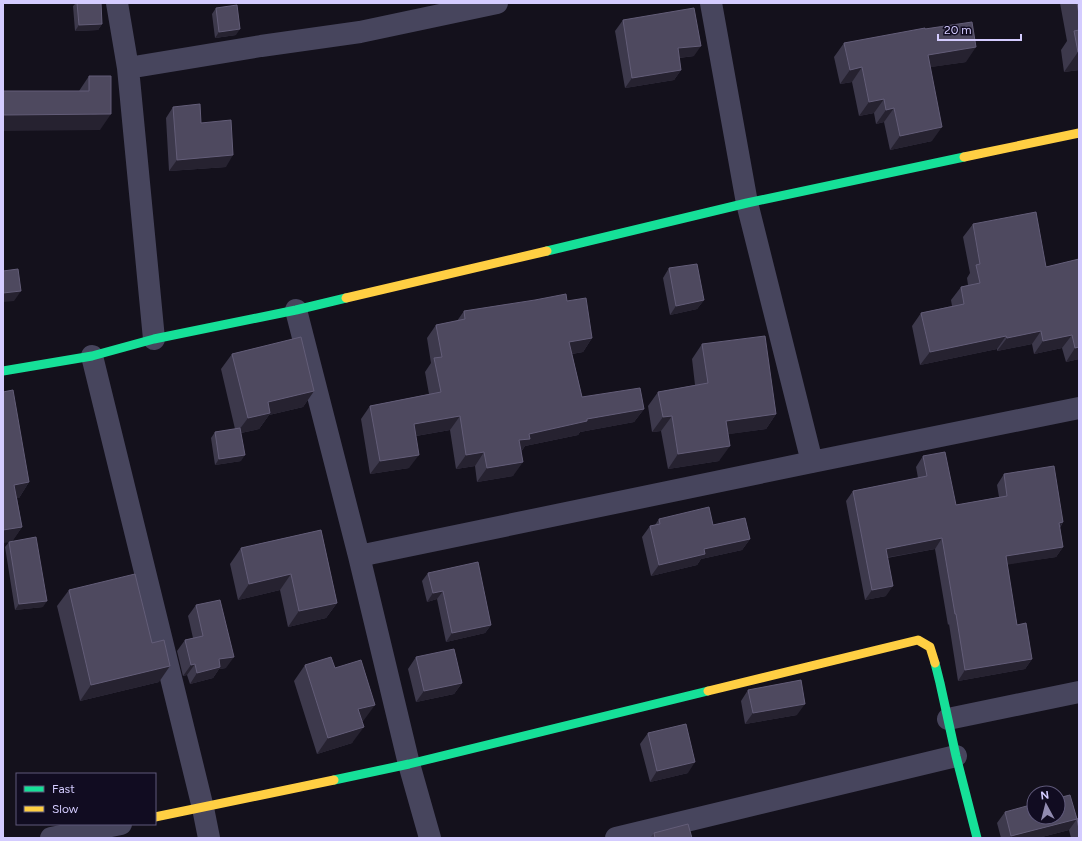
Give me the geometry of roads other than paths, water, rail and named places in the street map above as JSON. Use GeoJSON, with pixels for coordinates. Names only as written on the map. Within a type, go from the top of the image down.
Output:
{"type":"FeatureCollection","features":[{"type":"Feature","properties":{"kind":"street"},"geometry":{"type":"LineString","coordinates":[[117,3],[128,68],[154,339]]}},
{"type":"Feature","properties":{"kind":"street"},"geometry":{"type":"LineString","coordinates":[[128,68],[360,32],[497,3]]}},
{"type":"Feature","properties":{"kind":"street"},"geometry":{"type":"LineString","coordinates":[[711,3],[747,202],[812,462]]}},
{"type":"Feature","properties":{"kind":"street"},"geometry":{"type":"LineString","coordinates":[[3,371],[92,356],[154,339],[296,310],[747,202],[1079,133]]}},
{"type":"Feature","properties":{"kind":"street"},"geometry":{"type":"LineString","coordinates":[[296,310],[359,556],[409,764],[430,838]]}},
{"type":"Feature","properties":{"kind":"street"},"geometry":{"type":"LineString","coordinates":[[92,356],[203,808],[209,838]]}},
{"type":"Feature","properties":{"kind":"street"},"geometry":{"type":"LineString","coordinates":[[359,556],[1079,408]]}},
{"type":"Feature","properties":{"kind":"street"},"geometry":{"type":"LineString","coordinates":[[156,817],[409,764],[918,640],[930,647],[977,838]]}},
{"type":"Feature","properties":{"kind":"street"},"geometry":{"type":"LineString","coordinates":[[948,720],[1079,692]]}},
{"type":"Feature","properties":{"kind":"street"},"geometry":{"type":"LineString","coordinates":[[622,837],[956,756]]}},
{"type":"Feature","properties":{"kind":"street"},"geometry":{"type":"LineString","coordinates":[[50,838],[116,825]]}}]}
